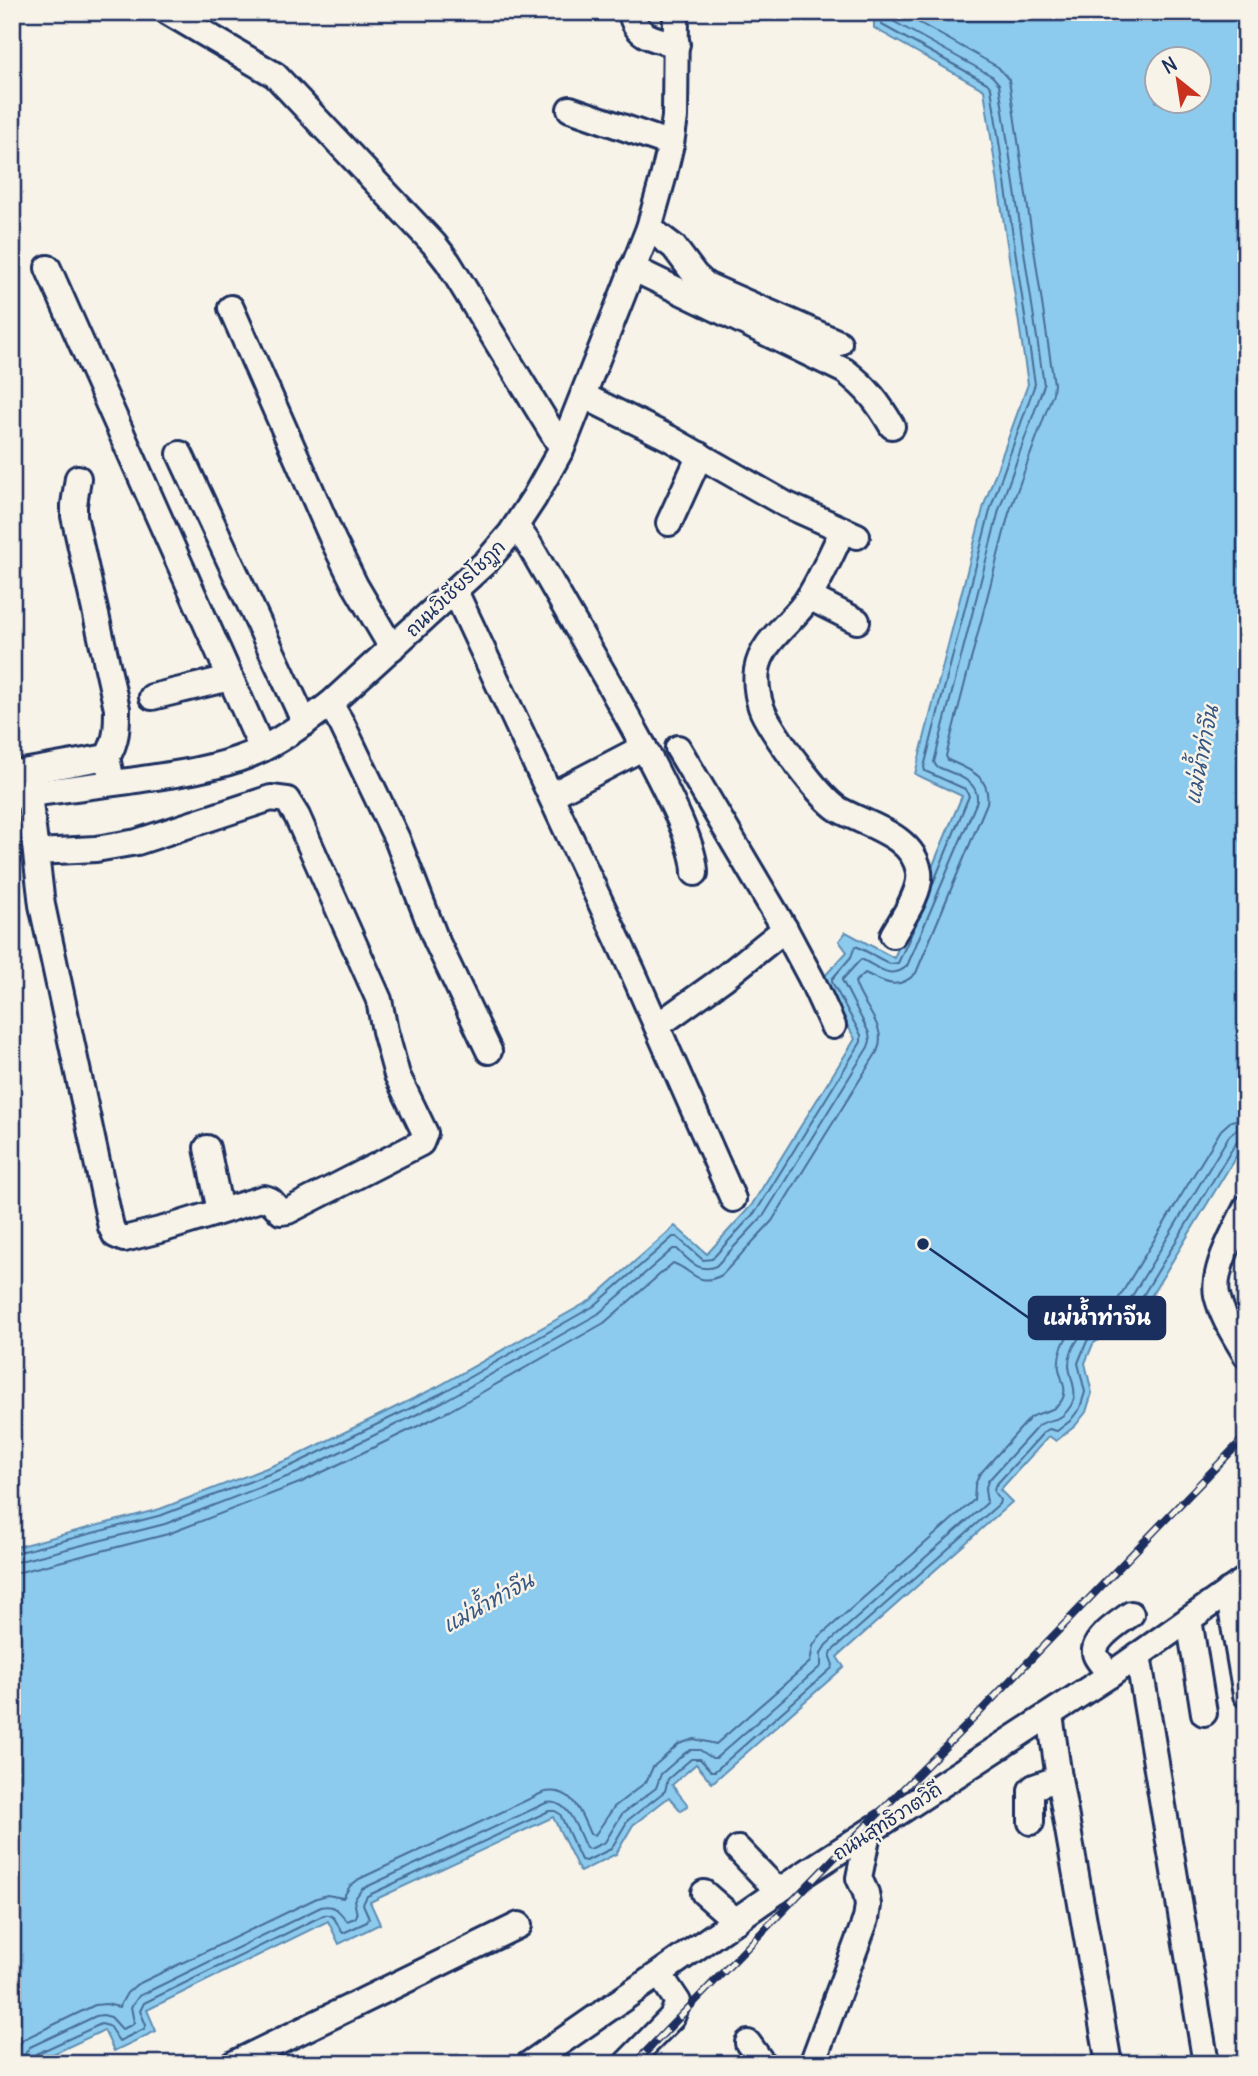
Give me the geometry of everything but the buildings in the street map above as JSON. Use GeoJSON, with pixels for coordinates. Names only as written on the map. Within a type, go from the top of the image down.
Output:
{"type":"FeatureCollection","features":[{"type":"Feature","properties":{"kind":"street"},"geometry":{"type":"LineString","coordinates":[[168,12],[275,75],[434,244],[448,262],[562,448]]}},
{"type":"Feature","properties":{"kind":"street"},"geometry":{"type":"LineString","coordinates":[[631,12],[632,19],[648,38],[677,44]]}},
{"type":"Feature","properties":{"kind":"street","name":"ถนนวิเชียรโชฎก"},"geometry":{"type":"LineString","coordinates":[[21,795],[168,775],[211,766],[262,749],[330,704],[487,561],[516,526],[562,448],[649,228],[671,144],[675,117],[676,12]]}},
{"type":"Feature","properties":{"kind":"street"},"geometry":{"type":"LineString","coordinates":[[570,109],[671,144]]}},
{"type":"Feature","properties":{"kind":"street"},"geometry":{"type":"LineString","coordinates":[[649,228],[674,247],[706,285],[839,343]]}},
{"type":"Feature","properties":{"kind":"street"},"geometry":{"type":"LineString","coordinates":[[47,268],[262,749]]}},
{"type":"Feature","properties":{"kind":"street"},"geometry":{"type":"LineString","coordinates":[[632,268],[845,371],[866,388],[892,426]]}},
{"type":"Feature","properties":{"kind":"street"},"geometry":{"type":"LineString","coordinates":[[231,308],[333,540],[355,585],[392,648]]}},
{"type":"Feature","properties":{"kind":"street"},"geometry":{"type":"LineString","coordinates":[[584,396],[700,455],[785,504],[850,533],[809,597],[767,645],[761,656],[756,681],[764,715],[821,795],[837,808],[897,839],[915,859],[919,873],[917,887],[892,935]]}},
{"type":"Feature","properties":{"kind":"street"},"geometry":{"type":"LineString","coordinates":[[180,454],[305,723]]}},
{"type":"Feature","properties":{"kind":"street"},"geometry":{"type":"LineString","coordinates":[[668,523],[700,455]]}},
{"type":"Feature","properties":{"kind":"street"},"geometry":{"type":"LineString","coordinates":[[12,770],[17,773],[107,757],[116,739],[117,709],[112,679],[74,516],[78,478]]}},
{"type":"Feature","properties":{"kind":"street"},"geometry":{"type":"LineString","coordinates":[[516,526],[644,747],[689,844],[695,873]]}},
{"type":"Feature","properties":{"kind":"street"},"geometry":{"type":"LineString","coordinates":[[455,591],[552,795],[733,1199]]}},
{"type":"Feature","properties":{"kind":"street"},"geometry":{"type":"LineString","coordinates":[[809,597],[857,621]]}},
{"type":"Feature","properties":{"kind":"street"},"geometry":{"type":"LineString","coordinates":[[152,697],[230,678]]}},
{"type":"Feature","properties":{"kind":"street"},"geometry":{"type":"LineString","coordinates":[[330,704],[397,839],[436,940],[488,1051]]}},
{"type":"Feature","properties":{"kind":"street"},"geometry":{"type":"LineString","coordinates":[[552,795],[644,747]]}},
{"type":"Feature","properties":{"kind":"street"},"geometry":{"type":"LineString","coordinates":[[678,748],[785,929],[833,1026]]}},
{"type":"Feature","properties":{"kind":"street"},"geometry":{"type":"LineString","coordinates":[[107,757],[113,783]]}},
{"type":"Feature","properties":{"kind":"street"},"geometry":{"type":"LineString","coordinates":[[21,795],[36,852],[42,905],[111,1227],[115,1235],[124,1239],[264,1198],[270,1200],[281,1212],[296,1208],[421,1143],[425,1133],[397,1075],[379,1000],[297,816],[287,800],[271,798],[137,842],[96,849],[36,852]]}},
{"type":"Feature","properties":{"kind":"street"},"geometry":{"type":"LineString","coordinates":[[657,1026],[724,978],[785,929]]}},
{"type":"Feature","properties":{"kind":"street"},"geometry":{"type":"LineString","coordinates":[[207,1148],[220,1211]]}},
{"type":"Feature","properties":{"kind":"street"},"geometry":{"type":"LineString","coordinates":[[1246,1208],[1221,1261],[1216,1292],[1226,1320],[1246,1355]]}},
{"type":"Feature","properties":{"kind":"street"},"geometry":{"type":"LineString","coordinates":[[1237,1585],[1246,1695]]}},
{"type":"Feature","properties":{"kind":"street","name":"ถนนสุทธิวาตวิถี"},"geometry":{"type":"LineString","coordinates":[[529,2064],[778,1892],[1110,1675],[1237,1585]]}},
{"type":"Feature","properties":{"kind":"street"},"geometry":{"type":"LineString","coordinates":[[1110,1675],[1095,1654],[1094,1648],[1098,1641],[1131,1614]]}},
{"type":"Feature","properties":{"kind":"street"},"geometry":{"type":"LineString","coordinates":[[1189,1619],[1204,1713]]}},
{"type":"Feature","properties":{"kind":"street"},"geometry":{"type":"LineString","coordinates":[[1138,1655],[1206,2064]]}},
{"type":"Feature","properties":{"kind":"street"},"geometry":{"type":"LineString","coordinates":[[1050,1715],[1109,2064]]}},
{"type":"Feature","properties":{"kind":"street"},"geometry":{"type":"LineString","coordinates":[[1031,1822],[1031,1790],[1059,1778]]}},
{"type":"Feature","properties":{"kind":"street"},"geometry":{"type":"LineString","coordinates":[[813,2064],[866,1919],[868,1905],[859,1878],[868,1833]]}},
{"type":"Feature","properties":{"kind":"street"},"geometry":{"type":"LineString","coordinates":[[738,1849],[778,1892]]}},
{"type":"Feature","properties":{"kind":"street"},"geometry":{"type":"LineString","coordinates":[[704,1893],[736,1921]]}},
{"type":"Feature","properties":{"kind":"street"},"geometry":{"type":"LineString","coordinates":[[240,2062],[519,1926]]}},
{"type":"Feature","properties":{"kind":"street"},"geometry":{"type":"LineString","coordinates":[[626,2064],[672,2017],[678,2002],[660,1975]]}},
{"type":"Feature","properties":{"kind":"street"},"geometry":{"type":"LineString","coordinates":[[748,2043],[763,2064]]}},
{"type":"Feature","properties":{"kind":"water"},"geometry":{"type":"Polygon","coordinates":[[[874,12],[1246,12],[1246,1140],[1128,1334],[1107,1333],[1093,1344],[1085,1363],[1092,1393],[1086,1412],[1075,1426],[1056,1441],[1049,1436],[1000,1490],[1012,1502],[837,1657],[844,1667],[712,1783],[696,1764],[672,1785],[688,1805],[681,1811],[669,1797],[633,1825],[616,1854],[580,1872],[553,1817],[370,1902],[380,1924],[339,1944],[328,1921],[147,2010],[156,2031],[114,2051],[104,2030],[32,2064],[12,2064],[12,1548],[160,1509],[290,1459],[437,1387],[591,1300],[675,1226],[707,1254],[751,1206],[855,1039],[822,979],[847,952],[839,941],[846,932],[894,958],[962,796],[915,774],[984,505],[1028,384],[984,90],[874,28],[874,12]]]}},
{"type":"Feature","properties":{"kind":"railway"},"geometry":{"type":"LineString","coordinates":[[634,2064],[1246,1436]]}},
{"type":"Feature","properties":{"kind":"place","name":"แม่น้ำท่าจีน"},"geometry":{"type":"Point","coordinates":[923,1244]}}]}
